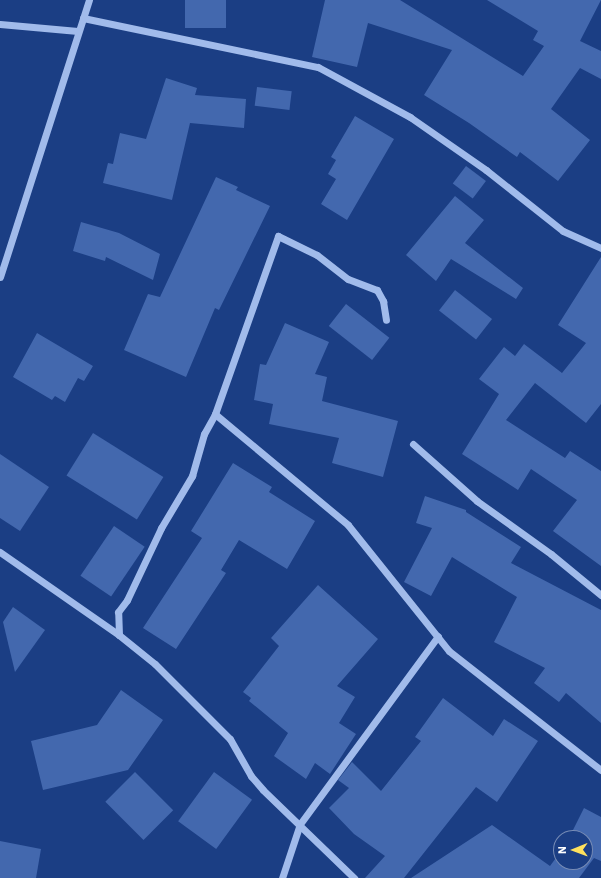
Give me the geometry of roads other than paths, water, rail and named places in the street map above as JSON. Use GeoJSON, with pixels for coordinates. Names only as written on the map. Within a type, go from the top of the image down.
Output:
{"type":"FeatureCollection","features":[{"type":"Feature","properties":{"kind":"street"},"geometry":{"type":"LineString","coordinates":[[0,277],[88,0]]}},
{"type":"Feature","properties":{"kind":"street"},"geometry":{"type":"LineString","coordinates":[[83,18],[318,67],[410,117],[486,170],[563,231],[601,248]]}},
{"type":"Feature","properties":{"kind":"street"},"geometry":{"type":"LineString","coordinates":[[0,24],[78,31]]}},
{"type":"Feature","properties":{"kind":"street"},"geometry":{"type":"LineString","coordinates":[[119,635],[118,612],[127,600],[161,528],[192,476],[204,434],[215,414],[278,236],[317,255],[348,279],[377,290],[382,296],[386,320]]}},
{"type":"Feature","properties":{"kind":"street"},"geometry":{"type":"LineString","coordinates":[[215,414],[348,525],[449,651],[601,770]]}},
{"type":"Feature","properties":{"kind":"street"},"geometry":{"type":"LineString","coordinates":[[413,444],[477,501],[551,554],[601,595]]}},
{"type":"Feature","properties":{"kind":"street"},"geometry":{"type":"LineString","coordinates":[[0,552],[119,635],[155,664],[220,727],[263,790],[300,824],[354,878]]}},
{"type":"Feature","properties":{"kind":"street"},"geometry":{"type":"LineString","coordinates":[[282,878],[300,824],[438,636]]}}]}
